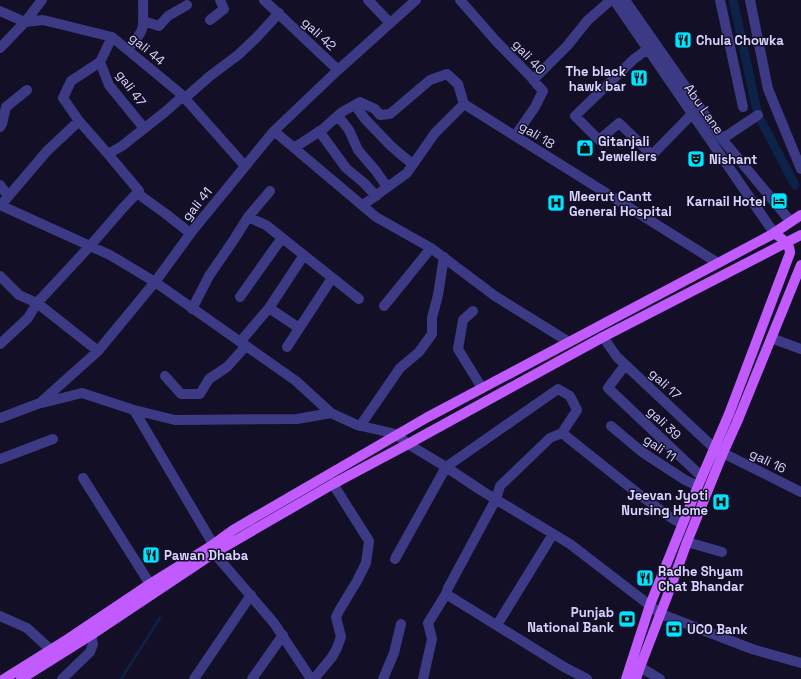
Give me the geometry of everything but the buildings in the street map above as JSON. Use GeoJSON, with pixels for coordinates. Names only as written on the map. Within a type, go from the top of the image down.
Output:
{"type":"FeatureCollection","features":[{"type":"Feature","properties":{"kind":"main road"},"geometry":{"type":"LineString","coordinates":[[20,679],[88,631],[213,548],[233,530],[396,434],[774,233],[801,215]]}},
{"type":"Feature","properties":{"kind":"main road"},"geometry":{"type":"LineString","coordinates":[[791,222],[801,230]]}},
{"type":"Feature","properties":{"kind":"main road"},"geometry":{"type":"LineString","coordinates":[[626,679],[650,605],[682,524],[729,414],[790,253],[790,248],[787,243],[774,233]]}},
{"type":"Feature","properties":{"kind":"main road"},"geometry":{"type":"LineString","coordinates":[[4,679],[52,650],[88,631],[150,584],[213,548],[408,444],[603,337],[801,236]]}},
{"type":"Feature","properties":{"kind":"main road"},"geometry":{"type":"LineString","coordinates":[[636,679],[687,542],[801,265]]}},
{"type":"Feature","properties":{"kind":"street"},"geometry":{"type":"LineString","coordinates":[[0,48],[25,22],[42,0]]}},
{"type":"Feature","properties":{"kind":"street"},"geometry":{"type":"LineString","coordinates":[[127,49],[133,43],[142,28],[143,0]]}},
{"type":"Feature","properties":{"kind":"street"},"geometry":{"type":"LineString","coordinates":[[210,20],[224,9],[220,0]]}},
{"type":"Feature","properties":{"kind":"street","name":"gali 42"},"geometry":{"type":"LineString","coordinates":[[264,0],[338,70]]}},
{"type":"Feature","properties":{"kind":"street"},"geometry":{"type":"LineString","coordinates":[[368,0],[390,23]]}},
{"type":"Feature","properties":{"kind":"street","name":"gali 41"},"geometry":{"type":"LineString","coordinates":[[0,418],[40,403],[98,351],[155,282],[190,233],[274,131],[338,70],[416,0]]}},
{"type":"Feature","properties":{"kind":"street","name":"gali 40"},"geometry":{"type":"LineString","coordinates":[[460,0],[543,91],[535,107],[515,136]]}},
{"type":"Feature","properties":{"kind":"street"},"geometry":{"type":"LineString","coordinates":[[533,80],[566,46],[588,20],[612,0]]}},
{"type":"Feature","properties":{"kind":"street","name":"Abu Lane"},"geometry":{"type":"LineString","coordinates":[[612,0],[651,46],[722,139],[791,222]]}},
{"type":"Feature","properties":{"kind":"street","name":"Abu Lane"},"geometry":{"type":"LineString","coordinates":[[625,0],[692,114],[774,233]]}},
{"type":"Feature","properties":{"kind":"street"},"geometry":{"type":"LineString","coordinates":[[720,0],[743,107]]}},
{"type":"Feature","properties":{"kind":"street"},"geometry":{"type":"LineString","coordinates":[[750,0],[768,89],[801,169]]}},
{"type":"Feature","properties":{"kind":"street"},"geometry":{"type":"LineString","coordinates":[[143,22],[159,26],[168,16],[187,5]]}},
{"type":"Feature","properties":{"kind":"street","name":"gali 44"},"geometry":{"type":"LineString","coordinates":[[0,11],[25,22],[43,20],[112,37],[184,97],[245,166]]}},
{"type":"Feature","properties":{"kind":"street"},"geometry":{"type":"LineString","coordinates":[[108,154],[122,146],[238,55],[279,14]]}},
{"type":"Feature","properties":{"kind":"street"},"geometry":{"type":"LineString","coordinates":[[0,344],[28,318],[37,303],[139,190],[79,121],[63,98],[70,81],[100,62],[112,37]]}},
{"type":"Feature","properties":{"kind":"street"},"geometry":{"type":"LineString","coordinates":[[651,46],[634,59],[575,116],[599,140],[619,123],[652,155],[692,114]]}},
{"type":"Feature","properties":{"kind":"street","name":"gali 47"},"geometry":{"type":"LineString","coordinates":[[100,62],[109,85],[144,128]]}},
{"type":"Feature","properties":{"kind":"street"},"geometry":{"type":"LineString","coordinates":[[294,148],[360,102],[375,109],[380,115],[390,114],[430,80],[447,74],[458,84],[464,104],[436,133],[407,173],[363,205]]}},
{"type":"Feature","properties":{"kind":"street"},"geometry":{"type":"LineString","coordinates":[[0,127],[6,107],[27,90]]}},
{"type":"Feature","properties":{"kind":"street","name":"gali 18"},"geometry":{"type":"LineString","coordinates":[[464,104],[718,263]]}},
{"type":"Feature","properties":{"kind":"street"},"geometry":{"type":"LineString","coordinates":[[355,105],[365,120],[413,164]]}},
{"type":"Feature","properties":{"kind":"street"},"geometry":{"type":"LineString","coordinates":[[722,139],[758,115]]}},
{"type":"Feature","properties":{"kind":"street"},"geometry":{"type":"LineString","coordinates":[[338,116],[349,130],[358,150],[376,171],[387,187]]}},
{"type":"Feature","properties":{"kind":"street"},"geometry":{"type":"LineString","coordinates":[[79,121],[47,151],[0,205],[110,255],[155,282],[296,381],[331,413],[360,426],[396,434],[408,444],[496,500],[570,544],[661,614],[752,649],[801,663]]}},
{"type":"Feature","properties":{"kind":"street"},"geometry":{"type":"LineString","coordinates":[[274,131],[376,216],[431,248],[495,296],[570,342]]}},
{"type":"Feature","properties":{"kind":"street"},"geometry":{"type":"LineString","coordinates":[[319,131],[346,168],[364,183],[376,196]]}},
{"type":"Feature","properties":{"kind":"street"},"geometry":{"type":"LineString","coordinates":[[0,185],[8,196]]}},
{"type":"Feature","properties":{"kind":"street"},"geometry":{"type":"LineString","coordinates":[[192,309],[209,276],[248,217],[270,191]]}},
{"type":"Feature","properties":{"kind":"street"},"geometry":{"type":"LineString","coordinates":[[137,193],[190,233]]}},
{"type":"Feature","properties":{"kind":"street"},"geometry":{"type":"LineString","coordinates":[[248,217],[266,225],[358,299]]}},
{"type":"Feature","properties":{"kind":"street"},"geometry":{"type":"LineString","coordinates":[[240,297],[282,238]]}},
{"type":"Feature","properties":{"kind":"street"},"geometry":{"type":"LineString","coordinates":[[384,306],[431,248]]}},
{"type":"Feature","properties":{"kind":"street"},"geometry":{"type":"LineString","coordinates":[[165,376],[180,394],[200,394],[209,379],[227,367],[304,255]]}},
{"type":"Feature","properties":{"kind":"street"},"geometry":{"type":"LineString","coordinates":[[360,426],[400,368],[420,352],[432,334],[432,318],[438,295],[444,258]]}},
{"type":"Feature","properties":{"kind":"street"},"geometry":{"type":"LineString","coordinates":[[0,276],[19,295],[37,303],[98,351]]}},
{"type":"Feature","properties":{"kind":"street"},"geometry":{"type":"LineString","coordinates":[[287,347],[332,278]]}},
{"type":"Feature","properties":{"kind":"street"},"geometry":{"type":"LineString","coordinates":[[269,308],[299,328]]}},
{"type":"Feature","properties":{"kind":"street"},"geometry":{"type":"LineString","coordinates":[[473,311],[463,320],[458,349],[482,388]]}},
{"type":"Feature","properties":{"kind":"street","name":"gali 17"},"geometry":{"type":"LineString","coordinates":[[603,337],[617,357],[625,365],[714,448],[723,454]]}},
{"type":"Feature","properties":{"kind":"street"},"geometry":{"type":"LineString","coordinates":[[771,338],[801,349]]}},
{"type":"Feature","properties":{"kind":"street","name":"gali 39"},"geometry":{"type":"LineString","coordinates":[[625,365],[608,388],[700,482]]}},
{"type":"Feature","properties":{"kind":"street"},"geometry":{"type":"LineString","coordinates":[[395,559],[446,467],[558,389],[570,396],[577,410],[562,433],[550,438],[500,486],[496,500],[446,594],[428,623],[432,640],[423,679]]}},
{"type":"Feature","properties":{"kind":"street"},"geometry":{"type":"LineString","coordinates":[[40,403],[82,393],[134,410],[175,420],[298,419],[331,413]]}},
{"type":"Feature","properties":{"kind":"street"},"geometry":{"type":"LineString","coordinates":[[134,410],[213,548],[274,623],[313,679],[332,657],[337,648],[341,637],[336,617],[366,563],[370,542],[333,484]]}},
{"type":"Feature","properties":{"kind":"street","name":"gali 11"},"geometry":{"type":"LineString","coordinates":[[611,426],[642,452],[684,480],[700,482]]}},
{"type":"Feature","properties":{"kind":"street"},"geometry":{"type":"LineString","coordinates":[[562,433],[641,496],[682,524]]}},
{"type":"Feature","properties":{"kind":"street"},"geometry":{"type":"LineString","coordinates":[[0,459],[53,439]]}},
{"type":"Feature","properties":{"kind":"street","name":"gali 16"},"geometry":{"type":"LineString","coordinates":[[723,454],[801,492]]}},
{"type":"Feature","properties":{"kind":"street"},"geometry":{"type":"LineString","coordinates":[[83,478],[150,584]]}},
{"type":"Feature","properties":{"kind":"street"},"geometry":{"type":"LineString","coordinates":[[497,625],[553,534]]}},
{"type":"Feature","properties":{"kind":"street"},"geometry":{"type":"LineString","coordinates":[[687,542],[722,552]]}},
{"type":"Feature","properties":{"kind":"street"},"geometry":{"type":"LineString","coordinates":[[446,594],[564,667],[587,679]]}},
{"type":"Feature","properties":{"kind":"street"},"geometry":{"type":"LineString","coordinates":[[194,679],[251,595]]}},
{"type":"Feature","properties":{"kind":"street"},"geometry":{"type":"LineString","coordinates":[[0,616],[27,628],[52,650]]}},
{"type":"Feature","properties":{"kind":"street"},"geometry":{"type":"LineString","coordinates":[[383,679],[394,653],[401,624]]}},
{"type":"Feature","properties":{"kind":"street"},"geometry":{"type":"LineString","coordinates":[[62,679],[90,652],[93,644],[88,631]]}},
{"type":"Feature","properties":{"kind":"street"},"geometry":{"type":"LineString","coordinates":[[252,679],[283,635]]}},
{"type":"Feature","properties":{"kind":"street"},"geometry":{"type":"LineString","coordinates":[[640,667],[660,679]]}},
{"type":"Feature","properties":{"kind":"waterway"},"geometry":{"type":"LineString","coordinates":[[733,0],[758,115],[795,185]]}},
{"type":"Feature","properties":{"kind":"waterway"},"geometry":{"type":"LineString","coordinates":[[121,679],[160,618]]}},
{"type":"Feature","properties":{"kind":"place","name":"Chula Chowka"},"geometry":{"type":"Point","coordinates":[683,40]}},
{"type":"Feature","properties":{"kind":"place","name":"The black hawk bar"},"geometry":{"type":"Point","coordinates":[639,78]}},
{"type":"Feature","properties":{"kind":"place","name":"Gitanjali Jewellers"},"geometry":{"type":"Point","coordinates":[585,148]}},
{"type":"Feature","properties":{"kind":"place","name":"Nishant"},"geometry":{"type":"Point","coordinates":[696,159]}},
{"type":"Feature","properties":{"kind":"place","name":"Karnail Hotel"},"geometry":{"type":"Point","coordinates":[779,201]}},
{"type":"Feature","properties":{"kind":"place","name":"Meerut Cantt General Hospital"},"geometry":{"type":"Point","coordinates":[556,203]}},
{"type":"Feature","properties":{"kind":"place","name":"Jeevan Jyoti Nursing Home"},"geometry":{"type":"Point","coordinates":[721,502]}},
{"type":"Feature","properties":{"kind":"place","name":"Pawan Dhaba"},"geometry":{"type":"Point","coordinates":[151,555]}},
{"type":"Feature","properties":{"kind":"place","name":"Radhe Shyam Chat Bhandar"},"geometry":{"type":"Point","coordinates":[645,578]}},
{"type":"Feature","properties":{"kind":"place","name":"Punjab National Bank"},"geometry":{"type":"Point","coordinates":[627,619]}},
{"type":"Feature","properties":{"kind":"place","name":"UCO Bank"},"geometry":{"type":"Point","coordinates":[674,629]}}]}
